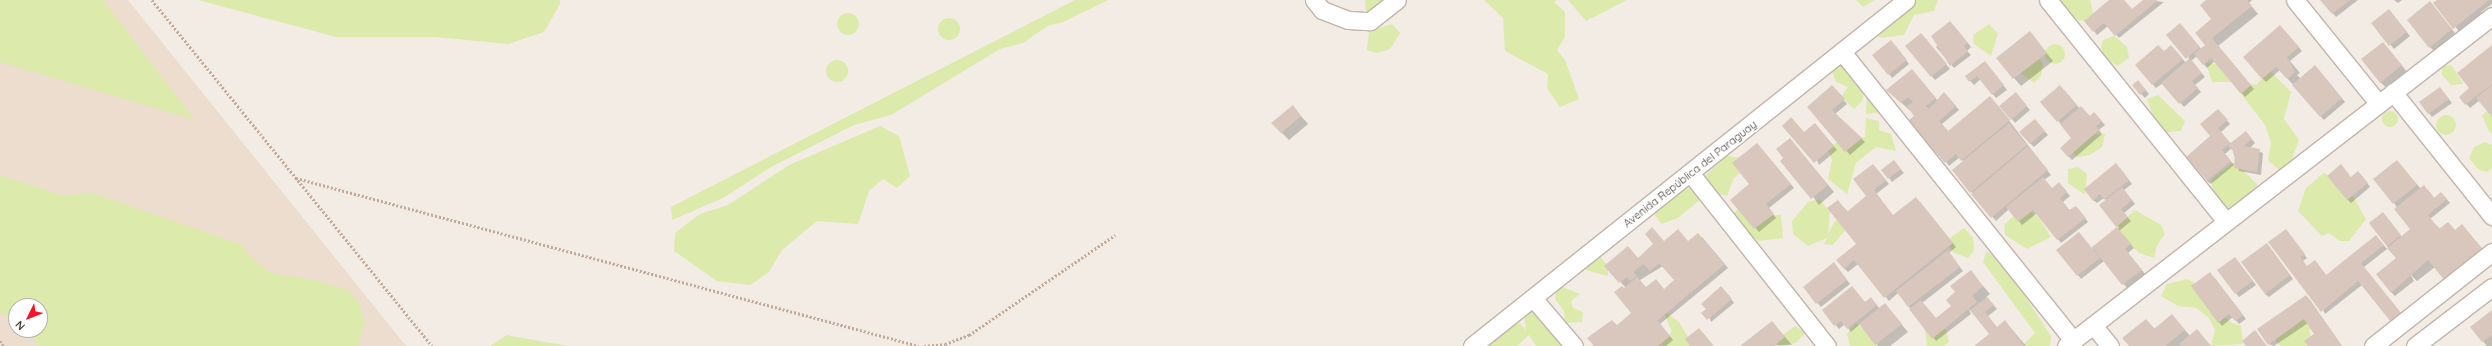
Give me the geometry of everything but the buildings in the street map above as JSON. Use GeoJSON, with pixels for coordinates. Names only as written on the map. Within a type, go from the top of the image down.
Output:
{"type":"FeatureCollection","features":[{"type":"Feature","properties":{"kind":"street"},"geometry":{"type":"LineString","coordinates":[[1314,0],[1322,10],[1348,20],[1370,21],[1397,0]]}},
{"type":"Feature","properties":{"kind":"street","name":"Avenida República del Paraguay"},"geometry":{"type":"LineString","coordinates":[[1472,346],[1843,53],[1906,0]]}},
{"type":"Feature","properties":{"kind":"street"},"geometry":{"type":"LineString","coordinates":[[2048,0],[2226,221]]}},
{"type":"Feature","properties":{"kind":"street"},"geometry":{"type":"LineString","coordinates":[[2295,0],[2378,103]]}},
{"type":"Feature","properties":{"kind":"street"},"geometry":{"type":"LineString","coordinates":[[1843,53],[2069,343],[2492,16]]}},
{"type":"Feature","properties":{"kind":"street"},"geometry":{"type":"LineString","coordinates":[[2393,92],[2492,216]]}},
{"type":"Feature","properties":{"kind":"street"},"geometry":{"type":"LineString","coordinates":[[1691,174],[1827,346]]}},
{"type":"Feature","properties":{"kind":"street"},"geometry":{"type":"LineString","coordinates":[[2373,346],[2492,252]]}},
{"type":"Feature","properties":{"kind":"street"},"geometry":{"type":"LineString","coordinates":[[2415,346],[2492,287]]}},
{"type":"Feature","properties":{"kind":"street"},"geometry":{"type":"LineString","coordinates":[[1533,298],[1574,346]]}},
{"type":"Feature","properties":{"kind":"street"},"geometry":{"type":"LineString","coordinates":[[2093,325],[2110,346]]}},
{"type":"Feature","properties":{"kind":"path"},"geometry":{"type":"LineString","coordinates":[[152,0],[432,346]]}},
{"type":"Feature","properties":{"kind":"path"},"geometry":{"type":"LineString","coordinates":[[296,178],[919,346]]}},
{"type":"Feature","properties":{"kind":"path"},"geometry":{"type":"LineString","coordinates":[[924,346],[945,344],[969,335],[1115,234]]}},
{"type":"Feature","properties":{"kind":"path"},"geometry":{"type":"LineString","coordinates":[[0,341],[4,346]]}},
{"type":"Feature","properties":{"kind":"shaded area"},"geometry":{"type":"Polygon","coordinates":[[[0,0],[128,0],[406,346],[0,346],[0,0]]]}},
{"type":"Feature","properties":{"kind":"green space"},"geometry":{"type":"Polygon","coordinates":[[[0,0],[103,0],[195,120],[0,62],[0,0]]]}},
{"type":"Feature","properties":{"kind":"green space"},"geometry":{"type":"Polygon","coordinates":[[[198,0],[560,0],[560,4],[544,32],[508,44],[435,37],[336,37],[198,0]]]}},
{"type":"Feature","properties":{"kind":"green space"},"geometry":{"type":"Polygon","coordinates":[[[1075,0],[1108,0],[1061,23],[1049,25],[1023,43],[1000,49],[891,115],[854,125],[771,167],[723,198],[672,220],[671,207],[1075,0]]]}},
{"type":"Feature","properties":{"kind":"green space"},"geometry":{"type":"Polygon","coordinates":[[[1365,0],[1383,0],[1385,8],[1366,13],[1365,0]]]}},
{"type":"Feature","properties":{"kind":"green space"},"geometry":{"type":"Polygon","coordinates":[[[1484,0],[1557,0],[1554,2],[1565,12],[1565,37],[1557,50],[1565,60],[1579,99],[1560,107],[1547,88],[1548,74],[1505,51],[1503,18],[1484,0]]]}},
{"type":"Feature","properties":{"kind":"green space"},"geometry":{"type":"Polygon","coordinates":[[[1568,0],[1627,0],[1586,21],[1568,0]]]}},
{"type":"Feature","properties":{"kind":"green space"},"geometry":{"type":"Polygon","coordinates":[[[1856,0],[1875,0],[1863,7],[1856,0]]]}},
{"type":"Feature","properties":{"kind":"green space"},"geometry":{"type":"Polygon","coordinates":[[[1899,0],[1938,0],[1934,11],[1914,15],[1904,35],[1880,38],[1874,31],[1899,0]]]}},
{"type":"Feature","properties":{"kind":"green space"},"geometry":{"type":"Polygon","coordinates":[[[2061,0],[2090,0],[2093,13],[2089,22],[2078,20],[2060,4],[2061,0]]]}},
{"type":"Feature","properties":{"kind":"green space"},"geometry":{"type":"Polygon","coordinates":[[[848,13],[856,16],[859,24],[856,32],[848,35],[840,32],[837,24],[840,16],[848,13]]]}},
{"type":"Feature","properties":{"kind":"green space"},"geometry":{"type":"Polygon","coordinates":[[[949,18],[957,21],[960,29],[957,37],[949,40],[941,37],[938,29],[941,21],[949,18]]]}},
{"type":"Feature","properties":{"kind":"green space"},"geometry":{"type":"Polygon","coordinates":[[[1392,24],[1400,33],[1390,49],[1377,53],[1367,50],[1369,31],[1392,24]]]}},
{"type":"Feature","properties":{"kind":"green space"},"geometry":{"type":"Polygon","coordinates":[[[1989,24],[1998,34],[1991,56],[1974,44],[1973,35],[1989,24]]]}},
{"type":"Feature","properties":{"kind":"green space"},"geometry":{"type":"Polygon","coordinates":[[[2114,36],[2127,47],[2129,58],[2117,66],[2105,58],[2101,47],[2103,40],[2114,36]]]}},
{"type":"Feature","properties":{"kind":"green space"},"geometry":{"type":"Polygon","coordinates":[[[2055,44],[2062,47],[2065,54],[2062,61],[2055,64],[2048,61],[2045,54],[2048,47],[2055,44]]]}},
{"type":"Feature","properties":{"kind":"green space"},"geometry":{"type":"Polygon","coordinates":[[[2037,55],[2043,65],[2041,76],[2034,83],[2020,73],[2037,55]]]}},
{"type":"Feature","properties":{"kind":"green space"},"geometry":{"type":"Polygon","coordinates":[[[837,60],[845,63],[848,71],[845,79],[837,82],[829,79],[826,71],[829,63],[837,60]]]}},
{"type":"Feature","properties":{"kind":"green space"},"geometry":{"type":"Polygon","coordinates":[[[1844,62],[1866,84],[1862,101],[1854,109],[1841,97],[1848,87],[1836,82],[1831,69],[1844,62]]]}},
{"type":"Feature","properties":{"kind":"green space"},"geometry":{"type":"Polygon","coordinates":[[[2206,63],[2226,65],[2243,82],[2256,85],[2270,71],[2291,92],[2284,119],[2299,140],[2290,164],[2280,171],[2268,160],[2271,143],[2265,125],[2232,82],[2212,82],[2206,63]]]}},
{"type":"Feature","properties":{"kind":"green space"},"geometry":{"type":"Polygon","coordinates":[[[2451,65],[2463,84],[2451,85],[2442,75],[2442,67],[2451,65]]]}},
{"type":"Feature","properties":{"kind":"green space"},"geometry":{"type":"Polygon","coordinates":[[[1867,91],[1881,112],[1866,114],[1867,91]]]}},
{"type":"Feature","properties":{"kind":"green space"},"geometry":{"type":"Polygon","coordinates":[[[2158,95],[2185,121],[2181,131],[2167,132],[2156,124],[2147,99],[2158,95]]]}},
{"type":"Feature","properties":{"kind":"green space"},"geometry":{"type":"Polygon","coordinates":[[[2492,105],[2492,133],[2490,133],[2482,116],[2492,105]]]}},
{"type":"Feature","properties":{"kind":"green space"},"geometry":{"type":"Polygon","coordinates":[[[2387,111],[2393,111],[2398,116],[2396,125],[2393,127],[2387,127],[2382,122],[2382,116],[2387,111]]]}},
{"type":"Feature","properties":{"kind":"green space"},"geometry":{"type":"Polygon","coordinates":[[[2442,115],[2450,115],[2456,121],[2456,129],[2450,135],[2442,135],[2436,129],[2436,121],[2442,115]]]}},
{"type":"Feature","properties":{"kind":"green space"},"geometry":{"type":"Polygon","coordinates":[[[1866,118],[1879,121],[1879,130],[1891,134],[1896,151],[1876,147],[1856,163],[1847,194],[1828,179],[1832,160],[1827,148],[1843,139],[1865,137],[1866,118]]]}},
{"type":"Feature","properties":{"kind":"green space"},"geometry":{"type":"Polygon","coordinates":[[[880,126],[899,136],[910,176],[897,188],[883,179],[869,191],[858,224],[817,221],[782,250],[769,272],[750,285],[717,281],[674,251],[675,233],[700,214],[728,205],[789,165],[880,126]]]}},
{"type":"Feature","properties":{"kind":"green space"},"geometry":{"type":"Polygon","coordinates":[[[2105,134],[2102,147],[2090,155],[2077,157],[2072,152],[2084,135],[2105,134]]]}},
{"type":"Feature","properties":{"kind":"green space"},"geometry":{"type":"Polygon","coordinates":[[[2485,142],[2492,145],[2492,168],[2487,172],[2479,170],[2469,158],[2474,147],[2485,142]]]}},
{"type":"Feature","properties":{"kind":"green space"},"geometry":{"type":"Polygon","coordinates":[[[1726,156],[1745,158],[1744,170],[1734,178],[1727,196],[1716,193],[1705,176],[1726,156]]]}},
{"type":"Feature","properties":{"kind":"green space"},"geometry":{"type":"Polygon","coordinates":[[[2234,162],[2257,184],[2253,199],[2232,211],[2221,204],[2212,187],[2212,179],[2234,162]]]}},
{"type":"Feature","properties":{"kind":"green space"},"geometry":{"type":"Polygon","coordinates":[[[2078,167],[2087,174],[2085,195],[2068,183],[2068,169],[2078,167]]]}},
{"type":"Feature","properties":{"kind":"green space"},"geometry":{"type":"Polygon","coordinates":[[[2324,173],[2349,189],[2366,219],[2349,241],[2340,241],[2329,233],[2322,236],[2298,211],[2306,188],[2324,173]]]}},
{"type":"Feature","properties":{"kind":"green space"},"geometry":{"type":"Polygon","coordinates":[[[0,175],[62,195],[92,193],[241,244],[251,258],[271,273],[313,280],[348,290],[359,303],[365,323],[357,346],[39,346],[32,338],[48,338],[48,298],[8,298],[8,318],[0,312],[0,175]]]}},
{"type":"Feature","properties":{"kind":"green space"},"geometry":{"type":"Polygon","coordinates":[[[1689,188],[1702,198],[1678,218],[1661,224],[1654,213],[1659,199],[1689,188]]]}},
{"type":"Feature","properties":{"kind":"green space"},"geometry":{"type":"Polygon","coordinates":[[[1819,199],[1830,212],[1828,235],[1834,222],[1841,218],[1846,229],[1833,245],[1824,244],[1827,238],[1808,246],[1793,234],[1792,221],[1808,202],[1819,199]]]}},
{"type":"Feature","properties":{"kind":"green space"},"geometry":{"type":"Polygon","coordinates":[[[2024,206],[2039,218],[2051,237],[2027,249],[2005,235],[2004,225],[2024,206]]]}},
{"type":"Feature","properties":{"kind":"green space"},"geometry":{"type":"Polygon","coordinates":[[[1739,207],[1768,216],[1781,215],[1783,238],[1759,241],[1739,230],[1732,216],[1739,207]]]}},
{"type":"Feature","properties":{"kind":"green space"},"geometry":{"type":"Polygon","coordinates":[[[2135,210],[2161,225],[2165,234],[2157,245],[2154,258],[2139,253],[2115,229],[2135,210]]]}},
{"type":"Feature","properties":{"kind":"green space"},"geometry":{"type":"Polygon","coordinates":[[[1964,228],[1973,238],[1974,250],[1968,258],[1953,252],[1946,241],[1964,228]]]}},
{"type":"Feature","properties":{"kind":"green space"},"geometry":{"type":"Polygon","coordinates":[[[1595,249],[1608,267],[1608,276],[1586,270],[1588,255],[1595,249]]]}},
{"type":"Feature","properties":{"kind":"green space"},"geometry":{"type":"Polygon","coordinates":[[[1986,252],[2000,258],[2051,336],[2050,346],[2022,346],[2035,333],[1983,262],[1986,252]]]}},
{"type":"Feature","properties":{"kind":"green space"},"geometry":{"type":"Polygon","coordinates":[[[2187,279],[2197,284],[2205,300],[2232,323],[2241,326],[2243,344],[2211,346],[2215,330],[2209,318],[2196,308],[2178,306],[2161,296],[2167,284],[2187,279]]]}},
{"type":"Feature","properties":{"kind":"green space"},"geometry":{"type":"Polygon","coordinates":[[[1557,285],[1580,294],[1571,301],[1573,308],[1583,312],[1582,322],[1565,323],[1564,311],[1555,299],[1557,285]]]}},
{"type":"Feature","properties":{"kind":"green space"},"geometry":{"type":"Polygon","coordinates":[[[1530,306],[1567,346],[1536,346],[1529,335],[1517,346],[1479,346],[1515,319],[1526,330],[1524,314],[1530,306]]]}},
{"type":"Feature","properties":{"kind":"green space"},"geometry":{"type":"Polygon","coordinates":[[[1663,310],[1679,322],[1693,346],[1655,346],[1672,332],[1663,310]]]}},
{"type":"Feature","properties":{"kind":"green space"},"geometry":{"type":"Polygon","coordinates":[[[2299,314],[2311,325],[2309,331],[2314,342],[2306,346],[2280,346],[2273,336],[2299,314]]]}},
{"type":"Feature","properties":{"kind":"green space"},"geometry":{"type":"Polygon","coordinates":[[[1856,323],[1871,337],[1877,346],[1850,346],[1847,334],[1856,323]]]}},
{"type":"Feature","properties":{"kind":"green space"},"geometry":{"type":"Polygon","coordinates":[[[1795,326],[1806,333],[1795,343],[1780,346],[1773,342],[1795,326]]]}},
{"type":"Feature","properties":{"kind":"green space"},"geometry":{"type":"Polygon","coordinates":[[[1935,328],[1946,329],[1949,342],[1944,346],[1927,346],[1925,330],[1935,328]]]}},
{"type":"Feature","properties":{"kind":"green space"},"geometry":{"type":"Polygon","coordinates":[[[507,335],[568,346],[490,346],[507,335]]]}}]}
